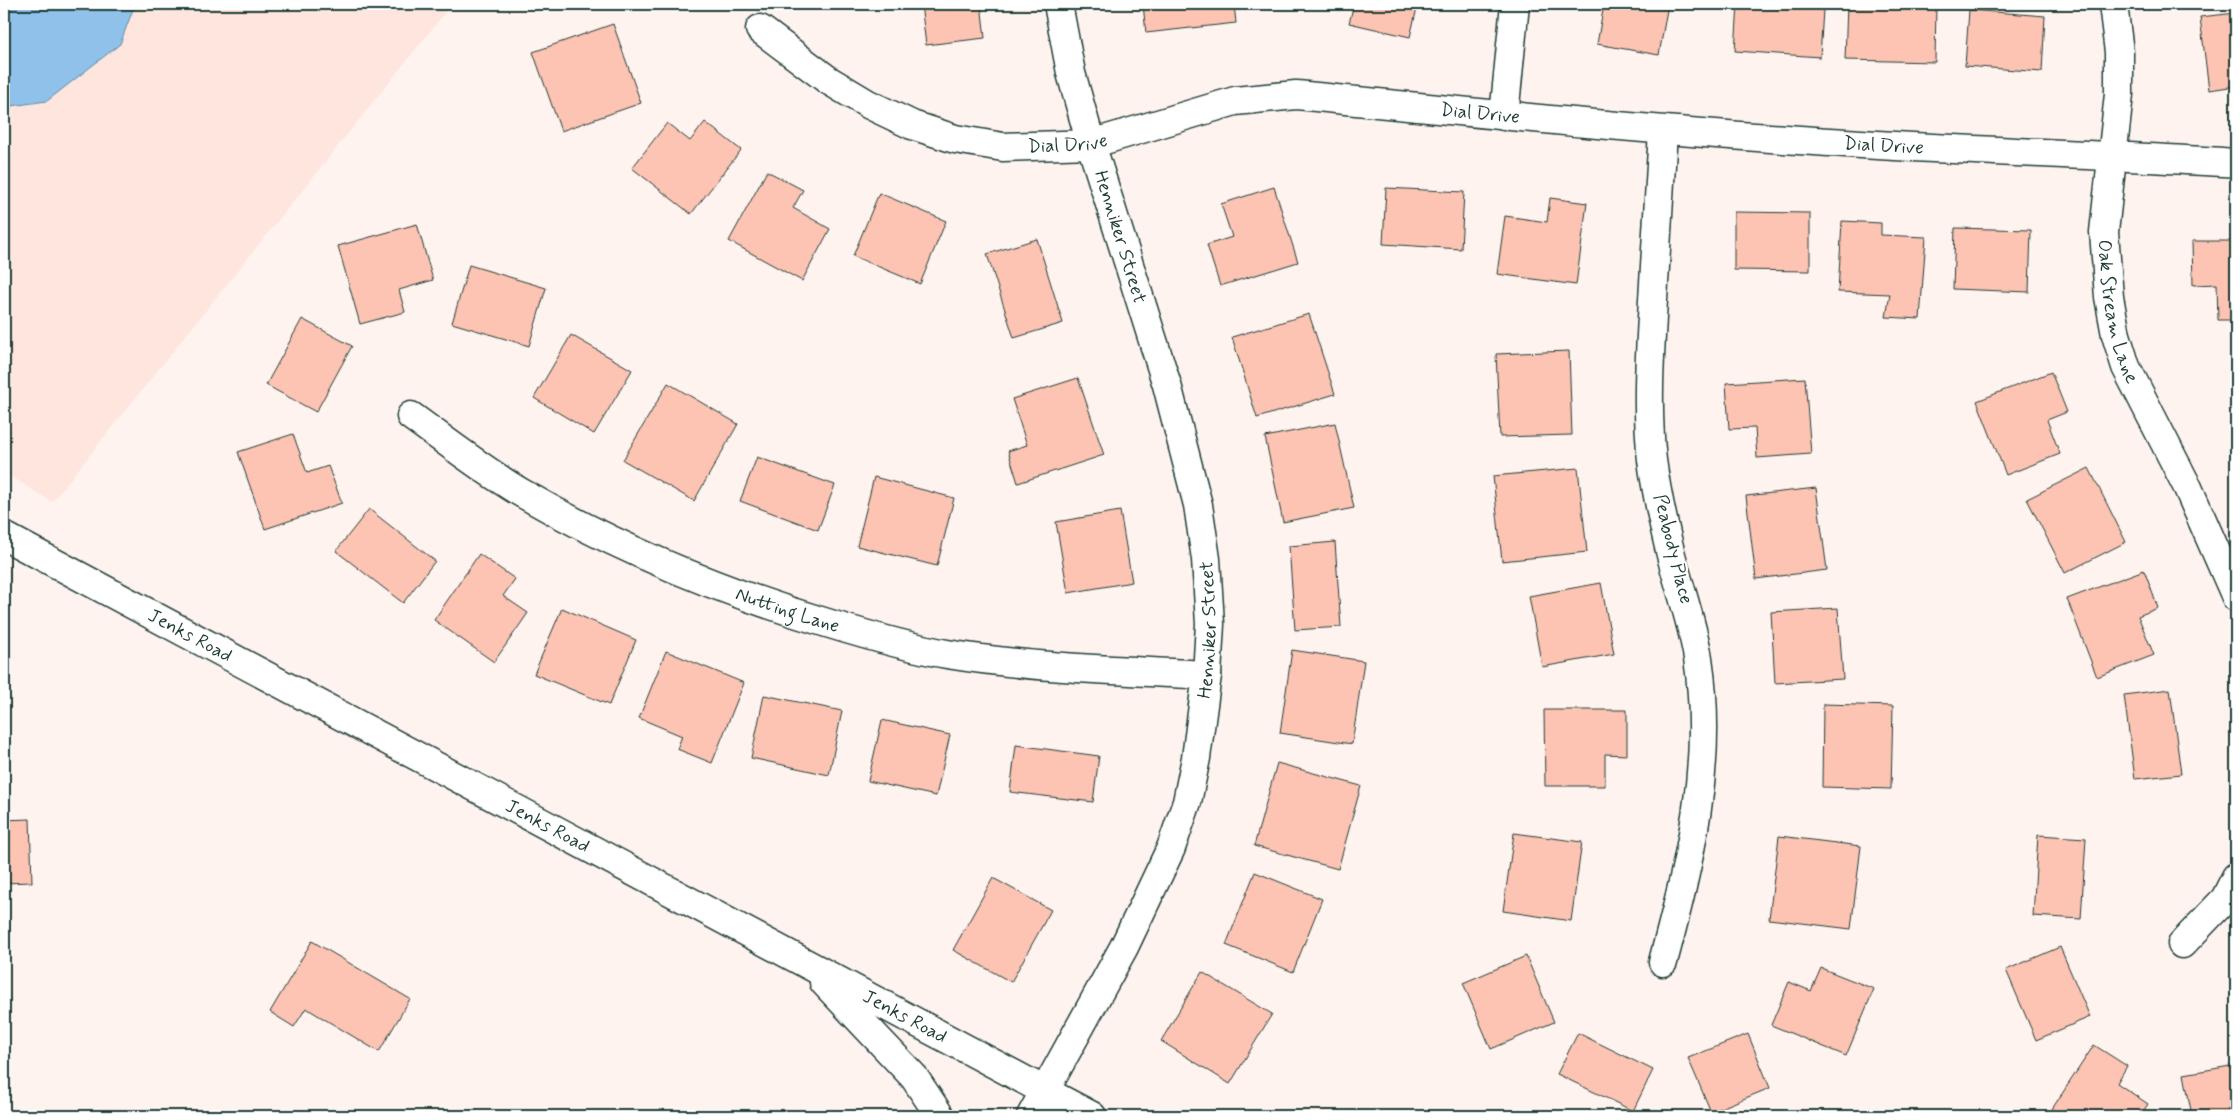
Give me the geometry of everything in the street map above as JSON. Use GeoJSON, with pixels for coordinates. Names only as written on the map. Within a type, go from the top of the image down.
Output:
{"type":"FeatureCollection","features":[{"type":"Feature","properties":{"kind":"street","name":"Henniker Street"},"geometry":{"type":"LineString","coordinates":[[1031,1116],[1124,947],[1171,848],[1186,802],[1196,758],[1207,675],[1210,624],[1206,559],[1198,505],[1167,385],[1091,144],[1072,73],[1058,4]]}},
{"type":"Feature","properties":{"kind":"street"},"geometry":{"type":"LineString","coordinates":[[1504,116],[1515,4]]}},
{"type":"Feature","properties":{"kind":"street","name":"Oak Stream Lane"},"geometry":{"type":"LineString","coordinates":[[2113,4],[2119,52],[2119,94],[2104,232],[2109,297],[2116,335],[2126,367],[2188,488],[2236,597]]}},
{"type":"Feature","properties":{"kind":"street","name":"Dial Drive"},"geometry":{"type":"LineString","coordinates":[[760,29],[828,80],[868,104],[912,125],[955,139],[1003,147],[1091,144],[1235,101],[1263,97],[1296,96],[1663,131],[1818,142],[2112,155],[2236,163]]}},
{"type":"Feature","properties":{"kind":"street","name":"Peabody Place"},"geometry":{"type":"LineString","coordinates":[[1663,131],[1648,409],[1652,461],[1670,552],[1690,618],[1698,659],[1703,742],[1701,793],[1693,840],[1663,962]]}},
{"type":"Feature","properties":{"kind":"street","name":"Nutting Lane"},"geometry":{"type":"LineString","coordinates":[[411,416],[519,492],[584,526],[692,577],[773,607],[862,634],[946,654],[1039,666],[1207,675]]}},
{"type":"Feature","properties":{"kind":"street","name":"Jenks Road"},"geometry":{"type":"LineString","coordinates":[[4,536],[1092,1116]]}},
{"type":"Feature","properties":{"kind":"street"},"geometry":{"type":"LineString","coordinates":[[2182,944],[2224,899],[2236,877]]}},
{"type":"Feature","properties":{"kind":"street"},"geometry":{"type":"LineString","coordinates":[[810,966],[914,1077],[940,1116]]}},
{"type":"Feature","properties":{"kind":"shaded area"},"geometry":{"type":"Polygon","coordinates":[[[4,4],[452,4],[52,502],[4,472],[4,4]]]}},
{"type":"Feature","properties":{"kind":"water"},"geometry":{"type":"Polygon","coordinates":[[[4,4],[135,4],[120,44],[47,101],[4,107],[4,4]]]}},
{"type":"Feature","properties":{"kind":"building"},"geometry":{"type":"Polygon","coordinates":[[[921,4],[981,4],[985,38],[926,45],[921,4]]]}},
{"type":"Feature","properties":{"kind":"building"},"geometry":{"type":"Polygon","coordinates":[[[1143,4],[1234,4],[1236,23],[1146,33],[1143,4]]]}},
{"type":"Feature","properties":{"kind":"building"},"geometry":{"type":"Polygon","coordinates":[[[1354,4],[1418,4],[1410,37],[1349,23],[1354,4]]]}},
{"type":"Feature","properties":{"kind":"building"},"geometry":{"type":"Polygon","coordinates":[[[1604,4],[1668,4],[1659,55],[1597,44],[1604,4]]]}},
{"type":"Feature","properties":{"kind":"building"},"geometry":{"type":"Polygon","coordinates":[[[1738,4],[1823,10],[1820,57],[1735,51],[1738,4]]]}},
{"type":"Feature","properties":{"kind":"building"},"geometry":{"type":"Polygon","coordinates":[[[1847,4],[1936,4],[1935,62],[1845,60],[1847,4]]]}},
{"type":"Feature","properties":{"kind":"building"},"geometry":{"type":"Polygon","coordinates":[[[1969,10],[2045,16],[2042,72],[1965,66],[1969,10]]]}},
{"type":"Feature","properties":{"kind":"building"},"geometry":{"type":"Polygon","coordinates":[[[2236,13],[2236,86],[2209,90],[2200,17],[2236,13]]]}},
{"type":"Feature","properties":{"kind":"building"},"geometry":{"type":"Polygon","coordinates":[[[613,24],[641,103],[561,131],[533,52],[613,24]]]}},
{"type":"Feature","properties":{"kind":"building"},"geometry":{"type":"Polygon","coordinates":[[[705,122],[741,150],[691,214],[632,168],[667,123],[690,141],[705,122]]]}},
{"type":"Feature","properties":{"kind":"building"},"geometry":{"type":"Polygon","coordinates":[[[767,171],[803,190],[793,208],[830,229],[802,281],[729,241],[767,171]]]}},
{"type":"Feature","properties":{"kind":"building"},"geometry":{"type":"Polygon","coordinates":[[[1274,187],[1298,262],[1220,286],[1207,245],[1232,237],[1221,204],[1274,187]]]}},
{"type":"Feature","properties":{"kind":"building"},"geometry":{"type":"Polygon","coordinates":[[[1386,188],[1464,192],[1461,249],[1383,244],[1386,188]]]}},
{"type":"Feature","properties":{"kind":"building"},"geometry":{"type":"Polygon","coordinates":[[[879,193],[946,221],[920,284],[853,256],[879,193]]]}},
{"type":"Feature","properties":{"kind":"building"},"geometry":{"type":"Polygon","coordinates":[[[1550,198],[1587,203],[1576,285],[1497,274],[1505,216],[1547,222],[1550,198]]]}},
{"type":"Feature","properties":{"kind":"building"},"geometry":{"type":"Polygon","coordinates":[[[1734,212],[1810,213],[1810,271],[1734,270],[1734,212]]]}},
{"type":"Feature","properties":{"kind":"building"},"geometry":{"type":"Polygon","coordinates":[[[1842,221],[1881,223],[1881,235],[1926,237],[1920,319],[1886,317],[1890,294],[1838,292],[1842,221]]]}},
{"type":"Feature","properties":{"kind":"building"},"geometry":{"type":"Polygon","coordinates":[[[417,224],[433,280],[399,290],[405,312],[360,324],[338,246],[417,224]]]}},
{"type":"Feature","properties":{"kind":"building"},"geometry":{"type":"Polygon","coordinates":[[[1955,228],[2031,230],[2029,292],[1953,289],[1955,228]]]}},
{"type":"Feature","properties":{"kind":"building"},"geometry":{"type":"Polygon","coordinates":[[[1037,239],[1063,323],[1014,338],[987,254],[1037,239]]]}},
{"type":"Feature","properties":{"kind":"building"},"geometry":{"type":"Polygon","coordinates":[[[2192,241],[2236,241],[2236,320],[2218,320],[2217,284],[2193,285],[2192,241]]]}},
{"type":"Feature","properties":{"kind":"building"},"geometry":{"type":"Polygon","coordinates":[[[469,265],[546,288],[529,346],[452,323],[469,265]]]}},
{"type":"Feature","properties":{"kind":"building"},"geometry":{"type":"Polygon","coordinates":[[[1309,314],[1335,394],[1257,418],[1232,337],[1309,314]]]}},
{"type":"Feature","properties":{"kind":"building"},"geometry":{"type":"Polygon","coordinates":[[[302,319],[352,346],[316,412],[266,385],[302,319]]]}},
{"type":"Feature","properties":{"kind":"building"},"geometry":{"type":"Polygon","coordinates":[[[571,335],[632,370],[594,434],[534,398],[571,335]]]}},
{"type":"Feature","properties":{"kind":"building"},"geometry":{"type":"Polygon","coordinates":[[[1569,351],[1572,435],[1500,437],[1496,354],[1569,351]]]}},
{"type":"Feature","properties":{"kind":"building"},"geometry":{"type":"Polygon","coordinates":[[[2051,372],[2067,412],[2047,420],[2060,454],[2006,475],[1977,401],[2051,372]]]}},
{"type":"Feature","properties":{"kind":"building"},"geometry":{"type":"Polygon","coordinates":[[[1078,378],[1104,455],[1018,483],[1008,451],[1027,445],[1012,399],[1078,378]]]}},
{"type":"Feature","properties":{"kind":"building"},"geometry":{"type":"Polygon","coordinates":[[[1805,378],[1811,454],[1757,458],[1755,428],[1729,429],[1726,383],[1805,378]]]}},
{"type":"Feature","properties":{"kind":"building"},"geometry":{"type":"Polygon","coordinates":[[[668,383],[738,424],[694,501],[623,460],[668,383]]]}},
{"type":"Feature","properties":{"kind":"building"},"geometry":{"type":"Polygon","coordinates":[[[2236,389],[2236,403],[2231,391],[2236,389]]]}},
{"type":"Feature","properties":{"kind":"building"},"geometry":{"type":"Polygon","coordinates":[[[1335,423],[1354,508],[1283,522],[1265,437],[1335,423]]]}},
{"type":"Feature","properties":{"kind":"building"},"geometry":{"type":"Polygon","coordinates":[[[293,434],[307,473],[328,466],[342,503],[265,529],[238,452],[293,434]]]}},
{"type":"Feature","properties":{"kind":"building"},"geometry":{"type":"Polygon","coordinates":[[[757,457],[835,485],[818,530],[740,501],[757,457]]]}},
{"type":"Feature","properties":{"kind":"building"},"geometry":{"type":"Polygon","coordinates":[[[1578,468],[1587,552],[1502,561],[1493,476],[1578,468]]]}},
{"type":"Feature","properties":{"kind":"building"},"geometry":{"type":"Polygon","coordinates":[[[2089,468],[2126,542],[2065,573],[2027,499],[2089,468]]]}},
{"type":"Feature","properties":{"kind":"building"},"geometry":{"type":"Polygon","coordinates":[[[874,477],[954,498],[937,566],[857,546],[874,477]]]}},
{"type":"Feature","properties":{"kind":"building"},"geometry":{"type":"Polygon","coordinates":[[[1816,488],[1827,570],[1756,579],[1746,496],[1816,488]]]}},
{"type":"Feature","properties":{"kind":"building"},"geometry":{"type":"Polygon","coordinates":[[[369,509],[435,561],[403,603],[336,551],[369,509]]]}},
{"type":"Feature","properties":{"kind":"building"},"geometry":{"type":"Polygon","coordinates":[[[1120,511],[1132,582],[1068,593],[1056,522],[1120,511]]]}},
{"type":"Feature","properties":{"kind":"building"},"geometry":{"type":"Polygon","coordinates":[[[1335,542],[1341,627],[1295,630],[1289,546],[1335,542]]]}},
{"type":"Feature","properties":{"kind":"building"},"geometry":{"type":"Polygon","coordinates":[[[479,554],[515,579],[503,596],[528,613],[494,662],[434,620],[479,554]]]}},
{"type":"Feature","properties":{"kind":"building"},"geometry":{"type":"Polygon","coordinates":[[[2144,570],[2158,608],[2138,616],[2154,655],[2097,677],[2067,599],[2144,570]]]}},
{"type":"Feature","properties":{"kind":"building"},"geometry":{"type":"Polygon","coordinates":[[[1601,583],[1614,654],[1542,667],[1529,596],[1601,583]]]}},
{"type":"Feature","properties":{"kind":"building"},"geometry":{"type":"Polygon","coordinates":[[[562,608],[636,640],[609,705],[534,674],[562,608]]]}},
{"type":"Feature","properties":{"kind":"building"},"geometry":{"type":"Polygon","coordinates":[[[1838,608],[1843,679],[1775,683],[1771,612],[1838,608]]]}},
{"type":"Feature","properties":{"kind":"building"},"geometry":{"type":"Polygon","coordinates":[[[1292,650],[1364,661],[1352,744],[1280,733],[1292,650]]]}},
{"type":"Feature","properties":{"kind":"building"},"geometry":{"type":"Polygon","coordinates":[[[666,651],[744,683],[712,763],[677,749],[682,736],[639,718],[666,651]]]}},
{"type":"Feature","properties":{"kind":"building"},"geometry":{"type":"Polygon","coordinates":[[[2170,689],[2181,774],[2135,779],[2124,695],[2170,689]]]}},
{"type":"Feature","properties":{"kind":"building"},"geometry":{"type":"Polygon","coordinates":[[[764,695],[842,711],[829,775],[751,758],[764,695]]]}},
{"type":"Feature","properties":{"kind":"building"},"geometry":{"type":"Polygon","coordinates":[[[1823,704],[1893,706],[1891,789],[1822,787],[1823,704]]]}},
{"type":"Feature","properties":{"kind":"building"},"geometry":{"type":"Polygon","coordinates":[[[1544,710],[1627,710],[1627,755],[1605,754],[1605,786],[1545,786],[1544,710]]]}},
{"type":"Feature","properties":{"kind":"building"},"geometry":{"type":"Polygon","coordinates":[[[882,720],[950,735],[936,796],[868,781],[882,720]]]}},
{"type":"Feature","properties":{"kind":"building"},"geometry":{"type":"Polygon","coordinates":[[[1016,745],[1099,756],[1093,802],[1010,792],[1016,745]]]}},
{"type":"Feature","properties":{"kind":"building"},"geometry":{"type":"Polygon","coordinates":[[[1277,763],[1361,786],[1338,869],[1254,846],[1277,763]]]}},
{"type":"Feature","properties":{"kind":"building"},"geometry":{"type":"Polygon","coordinates":[[[30,819],[32,882],[4,883],[4,820],[30,819]]]}},
{"type":"Feature","properties":{"kind":"building"},"geometry":{"type":"Polygon","coordinates":[[[1514,833],[1582,842],[1571,921],[1503,911],[1514,833]]]}},
{"type":"Feature","properties":{"kind":"building"},"geometry":{"type":"Polygon","coordinates":[[[2038,835],[2086,838],[2081,919],[2033,916],[2038,835]]]}},
{"type":"Feature","properties":{"kind":"building"},"geometry":{"type":"Polygon","coordinates":[[[1779,836],[1861,846],[1851,929],[1769,919],[1779,836]]]}},
{"type":"Feature","properties":{"kind":"building"},"geometry":{"type":"Polygon","coordinates":[[[1255,872],[1322,899],[1293,972],[1226,945],[1255,872]]]}},
{"type":"Feature","properties":{"kind":"building"},"geometry":{"type":"Polygon","coordinates":[[[993,878],[1051,910],[1011,982],[953,950],[993,878]]]}},
{"type":"Feature","properties":{"kind":"building"},"geometry":{"type":"Polygon","coordinates":[[[312,941],[410,999],[379,1052],[306,1008],[294,1027],[270,1012],[312,941]]]}},
{"type":"Feature","properties":{"kind":"building"},"geometry":{"type":"Polygon","coordinates":[[[2060,947],[2090,1017],[2036,1040],[2006,970],[2060,947]]]}},
{"type":"Feature","properties":{"kind":"building"},"geometry":{"type":"Polygon","coordinates":[[[1526,956],[1554,1022],[1491,1049],[1463,983],[1526,956]]]}},
{"type":"Feature","properties":{"kind":"building"},"geometry":{"type":"Polygon","coordinates":[[[1821,968],[1874,989],[1846,1056],[1771,1025],[1789,982],[1811,991],[1821,968]]]}},
{"type":"Feature","properties":{"kind":"building"},"geometry":{"type":"Polygon","coordinates":[[[1202,972],[1272,1014],[1230,1084],[1161,1041],[1202,972]]]}},
{"type":"Feature","properties":{"kind":"building"},"geometry":{"type":"Polygon","coordinates":[[[1578,1033],[1653,1070],[1633,1111],[1557,1074],[1578,1033]]]}},
{"type":"Feature","properties":{"kind":"building"},"geometry":{"type":"Polygon","coordinates":[[[1748,1034],[1770,1088],[1711,1112],[1688,1058],[1748,1034]]]}},
{"type":"Feature","properties":{"kind":"building"},"geometry":{"type":"Polygon","coordinates":[[[2094,1045],[2127,1066],[2117,1083],[2148,1104],[2140,1116],[2063,1116],[2052,1109],[2094,1045]]]}},
{"type":"Feature","properties":{"kind":"building"},"geometry":{"type":"Polygon","coordinates":[[[2236,1065],[2236,1116],[2192,1116],[2184,1074],[2236,1065]]]}}]}
